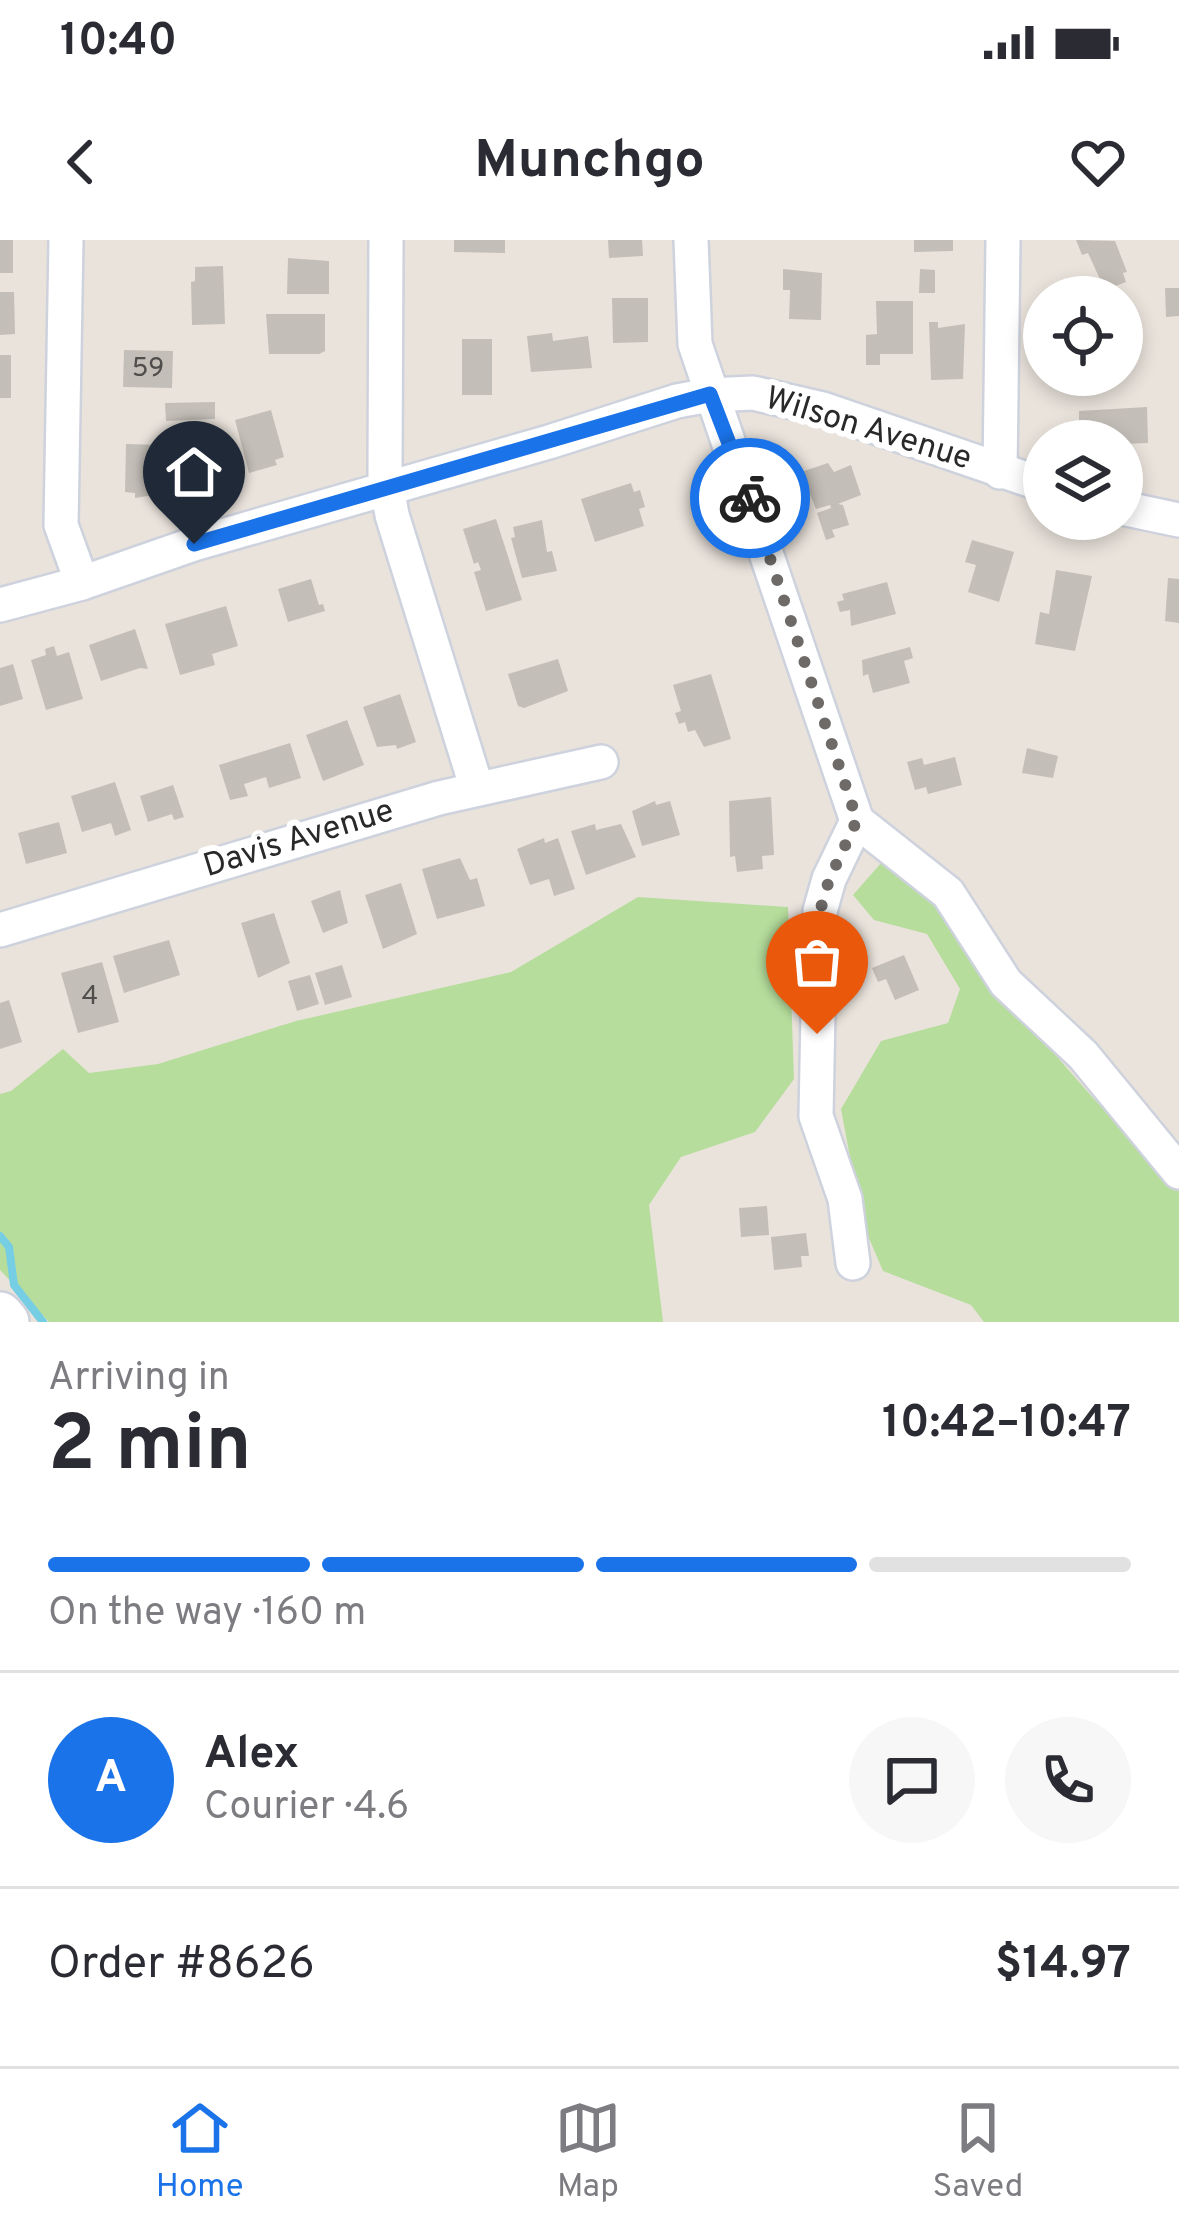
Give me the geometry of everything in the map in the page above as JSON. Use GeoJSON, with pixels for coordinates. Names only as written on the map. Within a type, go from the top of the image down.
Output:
{"type":"FeatureCollection","features":[{"type":"Feature","properties":{"kind":"main road"},"geometry":{"type":"LineString","coordinates":[[0,1315],[6,1322]]}},
{"type":"Feature","properties":{"kind":"street"},"geometry":{"type":"LineString","coordinates":[[66,240],[61,525],[82,583]]}},
{"type":"Feature","properties":{"kind":"street"},"geometry":{"type":"LineString","coordinates":[[386,240],[387,489],[478,789]]}},
{"type":"Feature","properties":{"kind":"street"},"geometry":{"type":"LineString","coordinates":[[692,240],[694,344],[857,820],[948,893],[1006,983],[1083,1055],[1179,1172]]}},
{"type":"Feature","properties":{"kind":"street"},"geometry":{"type":"LineString","coordinates":[[1000,472],[1003,240]]}},
{"type":"Feature","properties":{"kind":"street","name":"Wilson Avenue"},"geometry":{"type":"LineString","coordinates":[[0,605],[710,394],[753,393],[823,409],[1023,479]]}},
{"type":"Feature","properties":{"kind":"street"},"geometry":{"type":"LineString","coordinates":[[1143,512],[1179,520]]}},
{"type":"Feature","properties":{"kind":"street","name":"Davis Avenue"},"geometry":{"type":"LineString","coordinates":[[0,930],[478,789],[601,762]]}},
{"type":"Feature","properties":{"kind":"street"},"geometry":{"type":"LineString","coordinates":[[853,1263],[845,1199],[815,1116],[820,911],[857,820]]}},
{"type":"Feature","properties":{"kind":"green space"},"geometry":{"type":"Polygon","coordinates":[[[882,862],[943,908],[977,965],[1093,1098],[1179,1185],[1179,1322],[984,1322],[971,1305],[883,1271],[862,1222],[841,1109],[881,1041],[948,1023],[960,989],[927,934],[874,920],[853,895],[882,862]]]}},
{"type":"Feature","properties":{"kind":"green space"},"geometry":{"type":"Polygon","coordinates":[[[638,897],[788,907],[794,1079],[755,1132],[681,1157],[649,1205],[663,1322],[49,1322],[0,1270],[0,1094],[11,1091],[63,1049],[89,1073],[158,1064],[296,1021],[511,972],[638,897]]]}},
{"type":"Feature","properties":{"kind":"building"},"geometry":{"type":"Polygon","coordinates":[[[0,240],[13,240],[13,273],[0,273],[0,240]]]}},
{"type":"Feature","properties":{"kind":"building"},"geometry":{"type":"Polygon","coordinates":[[[454,240],[505,240],[505,253],[454,252],[454,240]]]}},
{"type":"Feature","properties":{"kind":"building"},"geometry":{"type":"Polygon","coordinates":[[[608,240],[642,240],[643,256],[609,258],[608,240]]]}},
{"type":"Feature","properties":{"kind":"building"},"geometry":{"type":"Polygon","coordinates":[[[914,240],[953,240],[953,251],[914,252],[914,240]]]}},
{"type":"Feature","properties":{"kind":"building"},"geometry":{"type":"Polygon","coordinates":[[[1076,240],[1115,241],[1127,272],[1099,276],[1088,253],[1082,255],[1076,240]]]}},
{"type":"Feature","properties":{"kind":"building"},"geometry":{"type":"Polygon","coordinates":[[[288,258],[329,261],[329,294],[287,294],[288,258]]]}},
{"type":"Feature","properties":{"kind":"building"},"geometry":{"type":"Polygon","coordinates":[[[223,266],[225,324],[192,325],[195,267],[223,266]]]}},
{"type":"Feature","properties":{"kind":"building"},"geometry":{"type":"Polygon","coordinates":[[[783,269],[822,273],[821,320],[789,319],[790,290],[783,290],[783,269]]]}},
{"type":"Feature","properties":{"kind":"building"},"geometry":{"type":"Polygon","coordinates":[[[920,269],[935,270],[935,293],[919,293],[920,269]]]}},
{"type":"Feature","properties":{"kind":"building"},"geometry":{"type":"Polygon","coordinates":[[[1165,288],[1179,288],[1179,316],[1166,317],[1165,288]]]}},
{"type":"Feature","properties":{"kind":"building"},"geometry":{"type":"Polygon","coordinates":[[[0,292],[14,292],[15,334],[0,335],[0,292]]]}},
{"type":"Feature","properties":{"kind":"building"},"geometry":{"type":"Polygon","coordinates":[[[612,298],[648,298],[648,342],[613,343],[612,298]]]}},
{"type":"Feature","properties":{"kind":"building"},"geometry":{"type":"Polygon","coordinates":[[[876,301],[913,301],[913,354],[880,354],[880,365],[866,365],[866,335],[877,334],[876,301]]]}},
{"type":"Feature","properties":{"kind":"building"},"geometry":{"type":"Polygon","coordinates":[[[266,314],[325,314],[325,351],[269,354],[266,314]]]}},
{"type":"Feature","properties":{"kind":"building"},"geometry":{"type":"Polygon","coordinates":[[[929,322],[938,322],[938,328],[965,324],[963,379],[931,380],[929,322]]]}},
{"type":"Feature","properties":{"kind":"building"},"geometry":{"type":"Polygon","coordinates":[[[552,333],[553,341],[588,336],[592,368],[531,372],[527,336],[552,333]]]}},
{"type":"Feature","properties":{"kind":"building"},"geometry":{"type":"Polygon","coordinates":[[[462,339],[492,339],[492,395],[462,395],[462,339]]]}},
{"type":"Feature","properties":{"kind":"building"},"geometry":{"type":"Polygon","coordinates":[[[124,350],[173,351],[172,388],[123,387],[124,350]]]}},
{"type":"Feature","properties":{"kind":"building"},"geometry":{"type":"Polygon","coordinates":[[[0,355],[11,355],[11,398],[0,398],[0,355]]]}},
{"type":"Feature","properties":{"kind":"building"},"geometry":{"type":"Polygon","coordinates":[[[215,402],[215,419],[166,421],[165,403],[215,402]]]}},
{"type":"Feature","properties":{"kind":"building"},"geometry":{"type":"Polygon","coordinates":[[[1147,407],[1148,443],[1143,443],[1143,420],[1079,420],[1079,411],[1147,407]]]}},
{"type":"Feature","properties":{"kind":"building"},"geometry":{"type":"Polygon","coordinates":[[[271,410],[284,457],[275,460],[277,465],[249,473],[235,420],[271,410]]]}},
{"type":"Feature","properties":{"kind":"building"},"geometry":{"type":"Polygon","coordinates":[[[126,444],[160,445],[160,474],[166,474],[166,488],[160,487],[160,494],[135,498],[135,493],[125,492],[126,444]]]}},
{"type":"Feature","properties":{"kind":"building"},"geometry":{"type":"Polygon","coordinates":[[[828,463],[834,472],[851,465],[861,495],[838,504],[843,505],[849,525],[832,530],[835,537],[826,540],[817,513],[830,505],[816,509],[801,472],[828,463]]]}},
{"type":"Feature","properties":{"kind":"building"},"geometry":{"type":"Polygon","coordinates":[[[631,483],[634,492],[640,490],[644,526],[595,542],[581,499],[631,483]]]}},
{"type":"Feature","properties":{"kind":"building"},"geometry":{"type":"Polygon","coordinates":[[[496,519],[522,600],[486,611],[474,572],[481,570],[478,562],[474,564],[463,529],[496,519]]]}},
{"type":"Feature","properties":{"kind":"building"},"geometry":{"type":"Polygon","coordinates":[[[542,520],[547,552],[552,551],[557,571],[522,578],[511,538],[515,537],[513,527],[542,520]]]}},
{"type":"Feature","properties":{"kind":"building"},"geometry":{"type":"Polygon","coordinates":[[[972,540],[1014,552],[999,602],[968,592],[976,565],[965,562],[972,540]]]}},
{"type":"Feature","properties":{"kind":"building"},"geometry":{"type":"Polygon","coordinates":[[[1056,570],[1092,576],[1075,651],[1035,644],[1040,612],[1049,614],[1056,570]]]}},
{"type":"Feature","properties":{"kind":"building"},"geometry":{"type":"Polygon","coordinates":[[[1168,578],[1179,579],[1179,623],[1165,621],[1168,578]]]}},
{"type":"Feature","properties":{"kind":"building"},"geometry":{"type":"Polygon","coordinates":[[[311,579],[325,611],[288,622],[278,589],[311,579]]]}},
{"type":"Feature","properties":{"kind":"building"},"geometry":{"type":"Polygon","coordinates":[[[887,582],[896,614],[851,626],[850,610],[840,612],[837,602],[844,600],[842,594],[887,582]]]}},
{"type":"Feature","properties":{"kind":"building"},"geometry":{"type":"Polygon","coordinates":[[[226,606],[238,646],[212,654],[215,665],[180,675],[165,624],[226,606]]]}},
{"type":"Feature","properties":{"kind":"building"},"geometry":{"type":"Polygon","coordinates":[[[135,629],[148,669],[101,681],[89,645],[135,629]]]}},
{"type":"Feature","properties":{"kind":"building"},"geometry":{"type":"Polygon","coordinates":[[[54,646],[57,656],[69,652],[83,699],[46,710],[31,660],[54,646]]]}},
{"type":"Feature","properties":{"kind":"building"},"geometry":{"type":"Polygon","coordinates":[[[910,647],[913,658],[904,661],[910,683],[873,693],[868,674],[863,676],[862,660],[910,647]]]}},
{"type":"Feature","properties":{"kind":"building"},"geometry":{"type":"Polygon","coordinates":[[[558,659],[568,691],[524,708],[518,706],[508,674],[558,659]]]}},
{"type":"Feature","properties":{"kind":"building"},"geometry":{"type":"Polygon","coordinates":[[[13,664],[23,699],[0,706],[0,668],[13,664]]]}},
{"type":"Feature","properties":{"kind":"building"},"geometry":{"type":"Polygon","coordinates":[[[711,674],[731,739],[704,747],[695,730],[688,732],[685,722],[679,724],[675,713],[681,711],[673,685],[711,674]]]}},
{"type":"Feature","properties":{"kind":"building"},"geometry":{"type":"Polygon","coordinates":[[[400,694],[416,742],[397,749],[396,745],[377,747],[363,707],[400,694]]]}},
{"type":"Feature","properties":{"kind":"building"},"geometry":{"type":"Polygon","coordinates":[[[347,720],[364,765],[323,781],[306,735],[347,720]]]}},
{"type":"Feature","properties":{"kind":"building"},"geometry":{"type":"Polygon","coordinates":[[[290,743],[301,778],[269,788],[266,777],[244,784],[248,796],[230,800],[219,765],[290,743]]]}},
{"type":"Feature","properties":{"kind":"building"},"geometry":{"type":"Polygon","coordinates":[[[1027,748],[1058,756],[1053,778],[1022,773],[1027,748]]]}},
{"type":"Feature","properties":{"kind":"building"},"geometry":{"type":"Polygon","coordinates":[[[955,757],[962,785],[928,794],[926,787],[915,790],[907,762],[922,758],[924,765],[955,757]]]}},
{"type":"Feature","properties":{"kind":"building"},"geometry":{"type":"Polygon","coordinates":[[[115,782],[131,830],[115,836],[111,823],[82,832],[71,796],[115,782]]]}},
{"type":"Feature","properties":{"kind":"building"},"geometry":{"type":"Polygon","coordinates":[[[173,785],[184,817],[174,820],[172,814],[148,822],[140,796],[173,785]]]}},
{"type":"Feature","properties":{"kind":"building"},"geometry":{"type":"Polygon","coordinates":[[[771,797],[774,855],[762,856],[763,869],[737,872],[735,856],[730,857],[729,801],[771,797]]]}},
{"type":"Feature","properties":{"kind":"building"},"geometry":{"type":"Polygon","coordinates":[[[655,801],[656,805],[670,801],[680,835],[642,846],[632,811],[655,801]]]}},
{"type":"Feature","properties":{"kind":"building"},"geometry":{"type":"Polygon","coordinates":[[[59,822],[67,853],[26,864],[18,833],[59,822]]]}},
{"type":"Feature","properties":{"kind":"building"},"geometry":{"type":"Polygon","coordinates":[[[595,824],[596,830],[621,824],[636,857],[586,875],[571,831],[595,824]]]}},
{"type":"Feature","properties":{"kind":"building"},"geometry":{"type":"Polygon","coordinates":[[[544,838],[545,843],[558,838],[575,889],[554,896],[549,879],[530,885],[517,849],[544,838]]]}},
{"type":"Feature","properties":{"kind":"building"},"geometry":{"type":"Polygon","coordinates":[[[460,858],[470,880],[477,878],[485,906],[437,919],[422,869],[460,858]]]}},
{"type":"Feature","properties":{"kind":"building"},"geometry":{"type":"Polygon","coordinates":[[[401,883],[417,934],[383,949],[365,895],[401,883]]]}},
{"type":"Feature","properties":{"kind":"building"},"geometry":{"type":"Polygon","coordinates":[[[340,890],[348,923],[323,933],[311,901],[340,890]]]}},
{"type":"Feature","properties":{"kind":"building"},"geometry":{"type":"Polygon","coordinates":[[[274,913],[290,963],[258,978],[241,923],[274,913]]]}},
{"type":"Feature","properties":{"kind":"building"},"geometry":{"type":"Polygon","coordinates":[[[169,940],[180,975],[124,993],[113,956],[169,940]]]}},
{"type":"Feature","properties":{"kind":"building"},"geometry":{"type":"Polygon","coordinates":[[[904,955],[919,990],[895,1000],[886,979],[878,982],[872,968],[904,955]]]}},
{"type":"Feature","properties":{"kind":"building"},"geometry":{"type":"Polygon","coordinates":[[[102,962],[119,1022],[78,1033],[61,973],[102,962]]]}},
{"type":"Feature","properties":{"kind":"building"},"geometry":{"type":"Polygon","coordinates":[[[342,965],[352,997],[325,1005],[315,973],[342,965]]]}},
{"type":"Feature","properties":{"kind":"building"},"geometry":{"type":"Polygon","coordinates":[[[310,975],[319,1004],[297,1011],[288,981],[310,975]]]}},
{"type":"Feature","properties":{"kind":"building"},"geometry":{"type":"Polygon","coordinates":[[[9,1000],[22,1042],[0,1049],[0,1003],[9,1000]]]}},
{"type":"Feature","properties":{"kind":"building"},"geometry":{"type":"Polygon","coordinates":[[[767,1206],[769,1235],[741,1237],[739,1208],[767,1206]]]}},
{"type":"Feature","properties":{"kind":"building"},"geometry":{"type":"Polygon","coordinates":[[[806,1233],[809,1256],[801,1256],[802,1267],[774,1270],[771,1237],[806,1233]]]}},
{"type":"Feature","properties":{"kind":"waterway"},"geometry":{"type":"LineString","coordinates":[[0,1236],[9,1247],[14,1285],[43,1322]]}},
{"type":"Feature","properties":{"kind":"way so far"},"geometry":{"type":"LineString","coordinates":[[750,498],[857,820],[820,911],[817,1034]]}},
{"type":"Feature","properties":{"kind":"route"},"geometry":{"type":"LineString","coordinates":[[194,544],[710,394],[750,498]]}}]}
